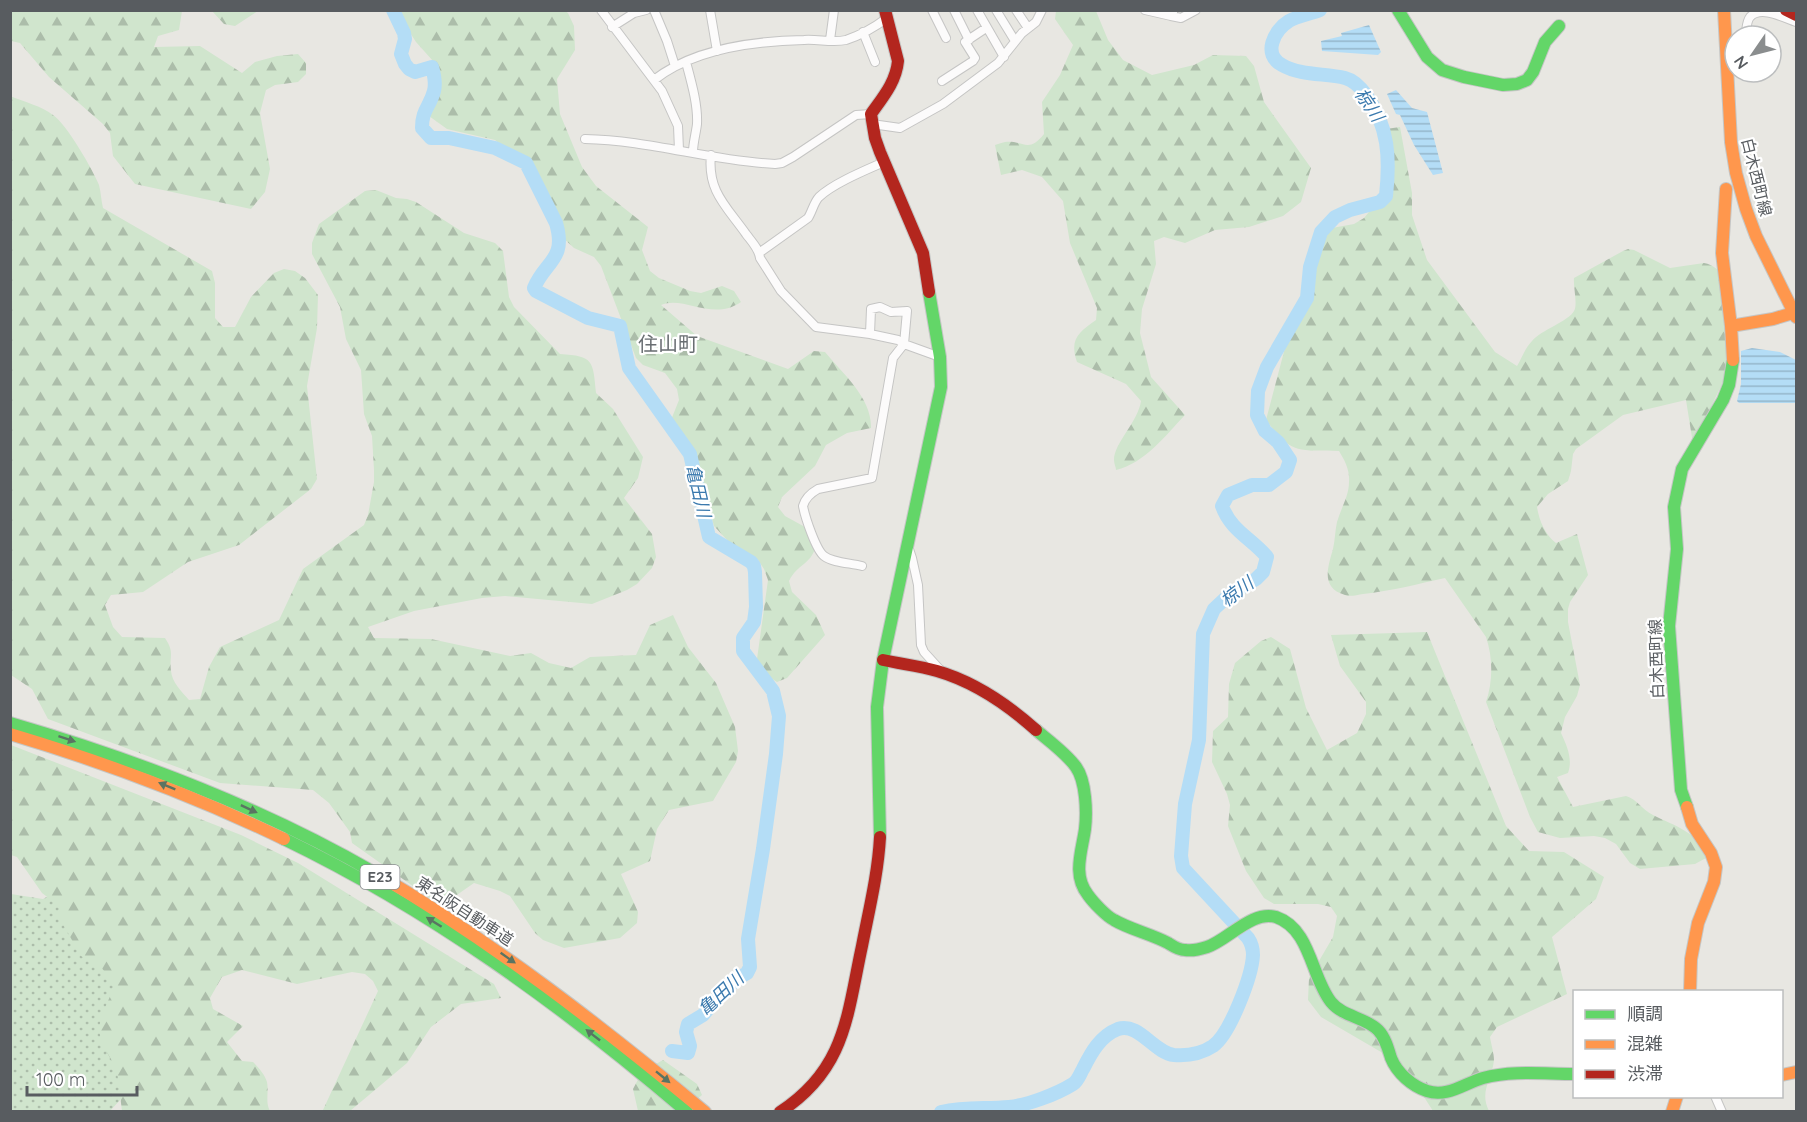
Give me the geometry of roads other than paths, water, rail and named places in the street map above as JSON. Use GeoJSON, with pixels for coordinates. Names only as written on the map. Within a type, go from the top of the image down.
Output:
{"type":"FeatureCollection","features":[{"type":"Feature","properties":{"kind":"main road"},"geometry":{"type":"LineString","coordinates":[[1398,10],[1419,46],[1436,65],[1454,74],[1503,85],[1517,84],[1527,80],[1533,72],[1545,42],[1558,26]]}},
{"type":"Feature","properties":{"kind":"main road"},"geometry":{"type":"LineString","coordinates":[[1786,10],[1797,15]]}},
{"type":"Feature","properties":{"kind":"main road"},"geometry":{"type":"LineString","coordinates":[[780,1112],[813,1084],[828,1064],[841,1040],[850,1003],[879,850],[881,820],[877,707],[883,660],[940,395],[940,357],[923,254],[884,162],[871,119],[898,69],[886,14]]}},
{"type":"Feature","properties":{"kind":"main road","name":"白木西町線"},"geometry":{"type":"LineString","coordinates":[[1730,84],[1730,127],[1736,174],[1756,236],[1796,314],[1731,326]]}},
{"type":"Feature","properties":{"kind":"main road","name":"白木西町線"},"geometry":{"type":"LineString","coordinates":[[1690,990],[1691,959],[1698,923],[1714,882],[1716,867],[1692,824],[1681,790],[1669,626],[1677,549],[1674,507],[1682,469],[1716,413],[1729,385],[1733,365],[1731,326],[1722,253],[1726,189]]}},
{"type":"Feature","properties":{"kind":"main road"},"geometry":{"type":"LineString","coordinates":[[883,660],[944,673],[978,688],[1009,707],[1075,765],[1084,791],[1085,827],[1079,863],[1080,880],[1087,894],[1113,920],[1187,951],[1208,947],[1256,918],[1270,915],[1290,922],[1331,1002],[1378,1031],[1397,1069],[1412,1083],[1426,1091],[1438,1094],[1449,1092],[1494,1075],[1573,1074]]}},
{"type":"Feature","properties":{"kind":"main road","name":"東名阪自動車道"},"geometry":{"type":"LineString","coordinates":[[10,723],[90,746],[154,768],[252,810],[342,855],[430,906],[512,961],[603,1029],[705,1112]]}},
{"type":"Feature","properties":{"kind":"main road","name":"東名阪自動車道"},"geometry":{"type":"LineString","coordinates":[[10,734],[98,760],[194,796],[337,865],[423,916],[505,969],[589,1031],[687,1112]]}},
{"type":"Feature","properties":{"kind":"street"},"geometry":{"type":"LineString","coordinates":[[601,10],[662,91],[678,126],[679,150]]}},
{"type":"Feature","properties":{"kind":"street"},"geometry":{"type":"LineString","coordinates":[[612,27],[634,13],[646,10]]}},
{"type":"Feature","properties":{"kind":"street"},"geometry":{"type":"LineString","coordinates":[[654,10],[675,66]]}},
{"type":"Feature","properties":{"kind":"street"},"geometry":{"type":"LineString","coordinates":[[710,10],[717,51]]}},
{"type":"Feature","properties":{"kind":"street"},"geometry":{"type":"LineString","coordinates":[[830,40],[834,10]]}},
{"type":"Feature","properties":{"kind":"street"},"geometry":{"type":"LineString","coordinates":[[932,10],[946,38]]}},
{"type":"Feature","properties":{"kind":"street"},"geometry":{"type":"LineString","coordinates":[[954,10],[969,40]]}},
{"type":"Feature","properties":{"kind":"street"},"geometry":{"type":"LineString","coordinates":[[996,10],[1015,41]]}},
{"type":"Feature","properties":{"kind":"street"},"geometry":{"type":"LineString","coordinates":[[1016,10],[1028,28]]}},
{"type":"Feature","properties":{"kind":"street"},"geometry":{"type":"LineString","coordinates":[[1145,10],[1172,12],[1181,18],[1196,10]]}},
{"type":"Feature","properties":{"kind":"street"},"geometry":{"type":"LineString","coordinates":[[979,11],[986,28],[1004,57]]}},
{"type":"Feature","properties":{"kind":"street"},"geometry":{"type":"LineString","coordinates":[[585,139],[615,140],[658,148],[782,163],[856,115],[900,128],[919,119],[959,93],[1004,57],[1015,41],[1036,22],[1040,12]]}},
{"type":"Feature","properties":{"kind":"street"},"geometry":{"type":"LineString","coordinates":[[1748,24],[1756,13],[1765,12],[1797,22]]}},
{"type":"Feature","properties":{"kind":"street"},"geometry":{"type":"LineString","coordinates":[[654,80],[675,66],[717,51],[778,42],[843,41],[863,33],[886,14]]}},
{"type":"Feature","properties":{"kind":"street"},"geometry":{"type":"LineString","coordinates":[[942,81],[975,58],[965,42],[986,28]]}},
{"type":"Feature","properties":{"kind":"street"},"geometry":{"type":"LineString","coordinates":[[863,33],[875,62]]}},
{"type":"Feature","properties":{"kind":"street"},"geometry":{"type":"LineString","coordinates":[[686,62],[697,125],[693,152]]}},
{"type":"Feature","properties":{"kind":"street"},"geometry":{"type":"LineString","coordinates":[[711,155],[709,172],[721,202],[759,253],[781,291],[816,327],[897,340],[940,357]]}},
{"type":"Feature","properties":{"kind":"street"},"geometry":{"type":"LineString","coordinates":[[759,253],[796,225],[805,221],[821,196],[850,178],[884,162]]}},
{"type":"Feature","properties":{"kind":"street"},"geometry":{"type":"LineString","coordinates":[[862,566],[823,556],[803,506],[804,501],[818,489],[872,478],[893,358],[904,344],[907,311],[891,312],[880,307],[872,309],[870,334]]}},
{"type":"Feature","properties":{"kind":"street"},"geometry":{"type":"LineString","coordinates":[[907,544],[918,585],[921,645],[924,652],[944,673]]}},
{"type":"Feature","properties":{"kind":"street"},"geometry":{"type":"LineString","coordinates":[[1716,1098],[1722,1112]]}},
{"type":"Feature","properties":{"kind":"water"},"geometry":{"type":"Polygon","coordinates":[[[1369,25],[1381,52],[1378,55],[1322,51],[1321,41],[1342,36],[1341,33],[1369,25]]]}},
{"type":"Feature","properties":{"kind":"water"},"geometry":{"type":"Polygon","coordinates":[[[1396,90],[1412,108],[1427,112],[1443,173],[1433,175],[1414,145],[1400,115],[1396,114],[1387,94],[1396,90]]]}},
{"type":"Feature","properties":{"kind":"water"},"geometry":{"type":"Polygon","coordinates":[[[1752,348],[1780,352],[1796,360],[1795,403],[1739,403],[1737,401],[1741,384],[1741,351],[1752,348]]]}},
{"type":"Feature","properties":{"kind":"waterway","name":"亀田川"},"geometry":{"type":"LineString","coordinates":[[393,10],[404,33],[405,39],[401,54],[405,64],[415,72],[432,67],[433,70],[435,88],[423,116],[422,128],[431,138],[449,138],[495,148],[526,163],[556,223],[559,235],[557,253],[534,288],[588,318],[620,326],[629,368],[690,454],[709,537],[754,566],[756,607],[754,622],[743,638],[743,651],[773,691],[779,716],[763,849],[748,939],[750,967],[747,973],[722,992],[703,1015],[688,1024],[686,1032],[690,1046],[688,1053],[672,1051]]}},
{"type":"Feature","properties":{"kind":"waterway","name":"椋川"},"geometry":{"type":"LineString","coordinates":[[941,1112],[1017,1106],[1059,1092],[1075,1083],[1097,1046],[1106,1036],[1118,1029],[1133,1030],[1160,1049],[1174,1055],[1189,1055],[1204,1051],[1220,1040],[1244,990],[1252,964],[1253,955],[1250,942],[1183,868],[1181,856],[1185,804],[1199,740],[1203,634],[1214,609],[1229,595],[1256,579],[1263,572],[1267,557],[1236,528],[1222,506],[1228,495],[1252,485],[1269,485],[1286,472],[1290,460],[1278,442],[1265,431],[1257,415],[1258,391],[1267,367],[1307,298],[1310,267],[1321,232],[1335,217],[1350,210],[1380,202],[1386,196],[1386,143],[1374,107],[1362,90],[1354,82],[1345,78],[1289,69],[1276,61],[1273,55],[1272,43],[1284,25],[1293,19],[1320,10]]}},
{"type":"Feature","properties":{"kind":"district","name":"住山町"},"geometry":{"type":"Point","coordinates":[668,344]}}]}
